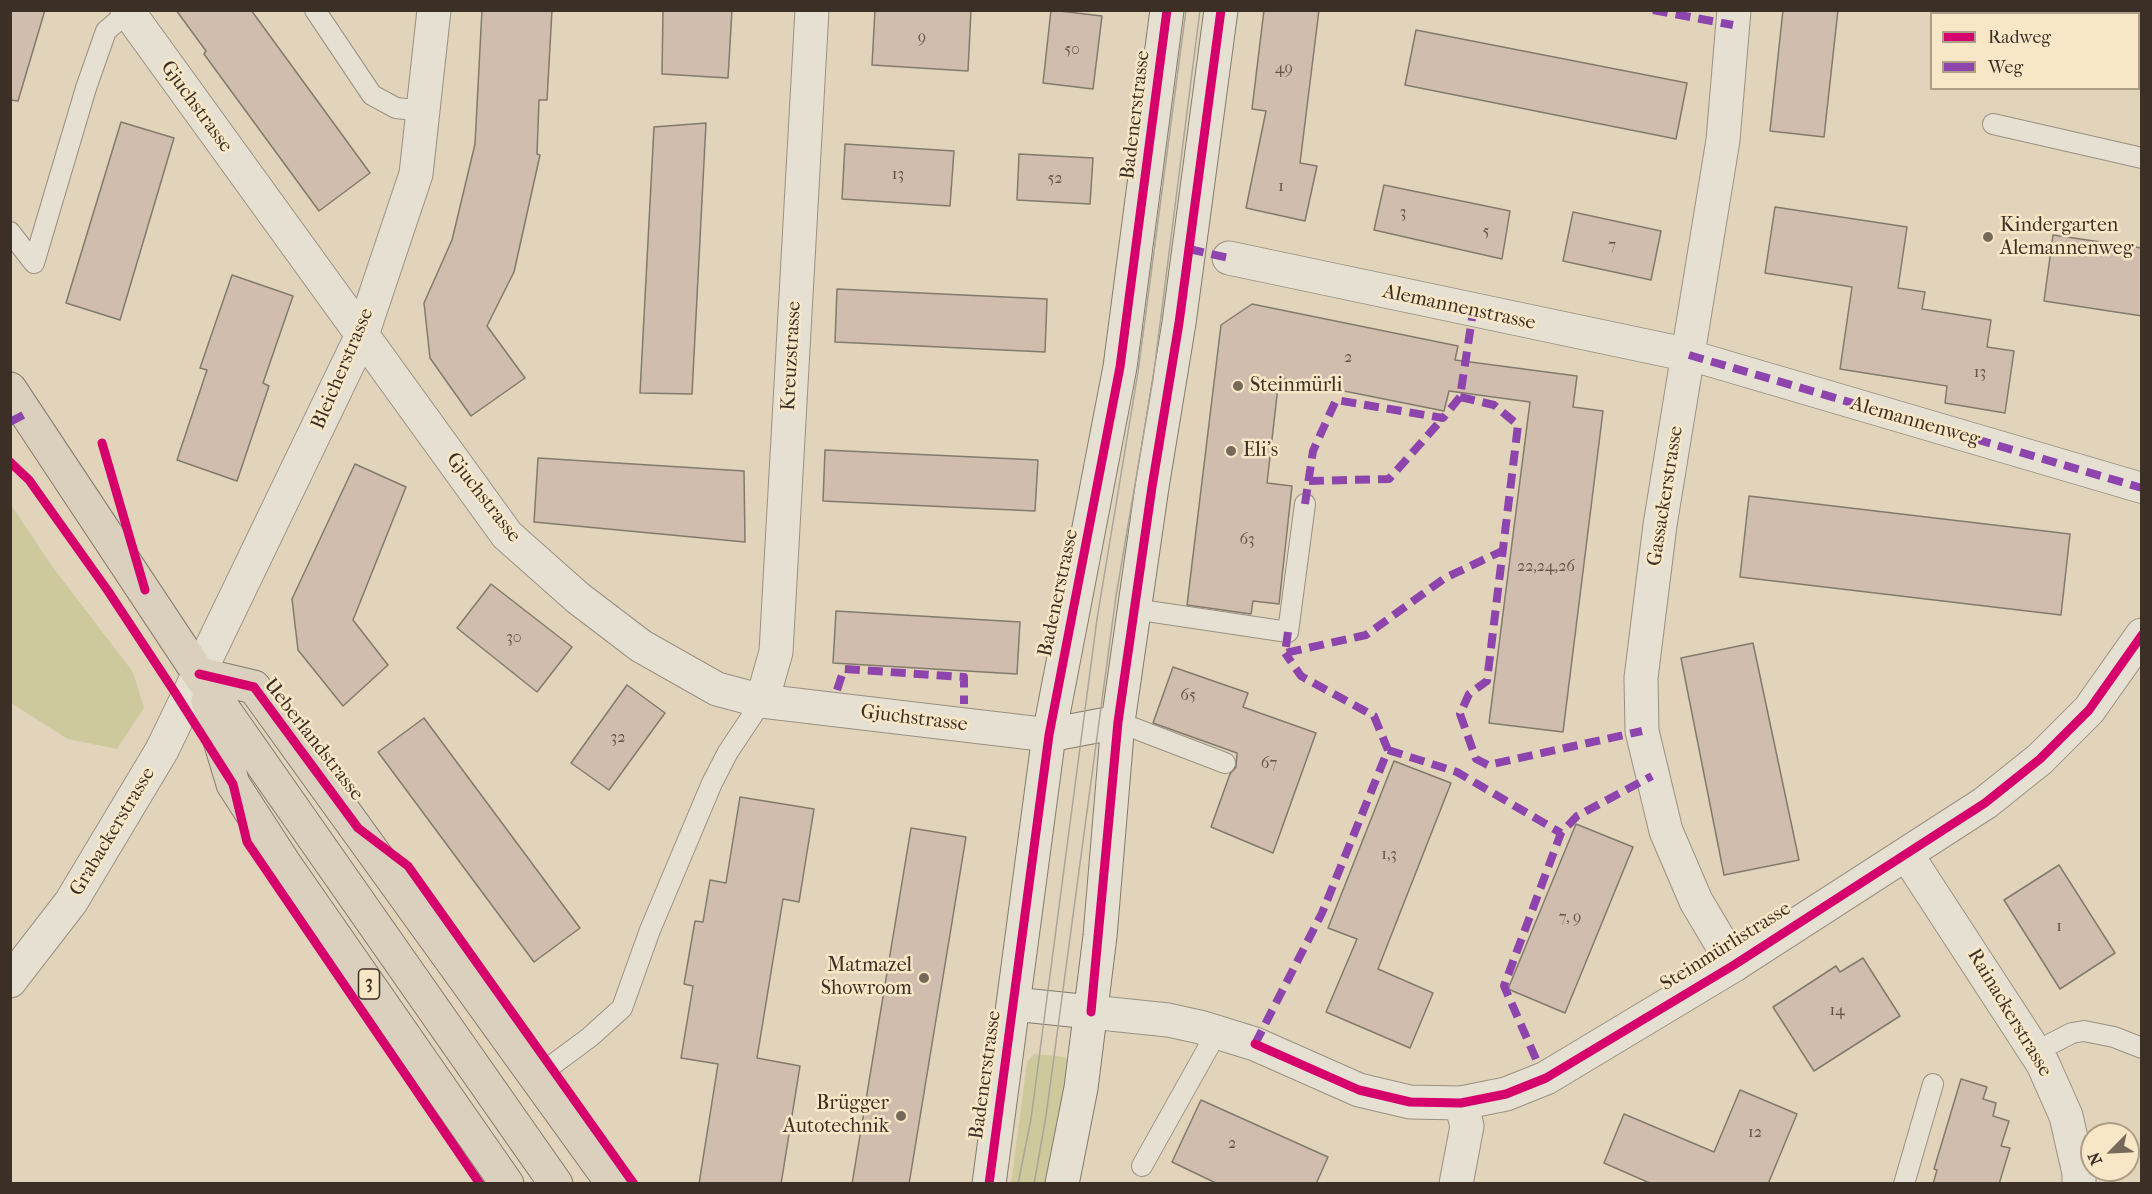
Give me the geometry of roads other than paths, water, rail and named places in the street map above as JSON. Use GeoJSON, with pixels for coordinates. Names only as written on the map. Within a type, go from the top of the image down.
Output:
{"type":"FeatureCollection","features":[{"type":"Feature","properties":{"kind":"main road","name":"3"},"geometry":{"type":"LineString","coordinates":[[10,389],[199,674],[531,1144],[556,1184]]}},
{"type":"Feature","properties":{"kind":"main road","name":"3"},"geometry":{"type":"LineString","coordinates":[[199,674],[233,784],[284,863],[507,1184]]}},
{"type":"Feature","properties":{"kind":"main road","name":"Ueberlandstrasse"},"geometry":{"type":"LineString","coordinates":[[199,674],[254,687],[613,1184]]}},
{"type":"Feature","properties":{"kind":"street","name":"Bleicherstrasse"},"geometry":{"type":"LineString","coordinates":[[199,674],[362,335],[416,174],[434,10]]}},
{"type":"Feature","properties":{"kind":"street","name":"Kreuzstrasse"},"geometry":{"type":"LineString","coordinates":[[762,700],[776,651],[812,10]]}},
{"type":"Feature","properties":{"kind":"street","name":"Badenerstrasse"},"geometry":{"type":"LineString","coordinates":[[989,1184],[1049,735],[1120,367],[1167,10]]}},
{"type":"Feature","properties":{"kind":"street"},"geometry":{"type":"LineString","coordinates":[[1062,1184],[1082,1088],[1118,722],[1179,323],[1221,10]]}},
{"type":"Feature","properties":{"kind":"street","name":"Gassackerstrasse"},"geometry":{"type":"LineString","coordinates":[[1734,10],[1724,140],[1660,525],[1641,678],[1642,731],[1666,831],[1696,901],[1734,965]]}},
{"type":"Feature","properties":{"kind":"street","name":"Gjuchstrasse"},"geometry":{"type":"LineString","coordinates":[[128,11],[507,535],[578,598],[641,646],[717,689],[762,700],[1049,735],[1118,722]]}},
{"type":"Feature","properties":{"kind":"street","name":"Alemannenstrasse"},"geometry":{"type":"LineString","coordinates":[[1229,258],[1689,355]]}},
{"type":"Feature","properties":{"kind":"street","name":"Alemannenweg"},"geometry":{"type":"LineString","coordinates":[[1689,355],[2142,488]]}},
{"type":"Feature","properties":{"kind":"street","name":"Steinmürlistrasse"},"geometry":{"type":"LineString","coordinates":[[1013,1004],[1168,1020],[1217,1032],[1255,1044],[1359,1090],[1410,1102],[1461,1103],[1506,1094],[1546,1078],[1734,965],[1984,803],[2040,759],[2089,710],[2139,646]]}},
{"type":"Feature","properties":{"kind":"street","name":"Grabackerstrasse"},"geometry":{"type":"LineString","coordinates":[[10,981],[71,902],[162,750],[199,674]]}},
{"type":"Feature","properties":{"kind":"street","name":"Rainackerstrasse"},"geometry":{"type":"LineString","coordinates":[[1907,855],[2035,1052],[2066,1116],[2079,1173],[2079,1184]]}},
{"type":"Feature","properties":{"kind":"street"},"geometry":{"type":"LineString","coordinates":[[1456,1184],[1467,1126],[1461,1103]]}},
{"type":"Feature","properties":{"kind":"lane"},"geometry":{"type":"LineString","coordinates":[[315,10],[372,96],[396,108],[424,111]]}},
{"type":"Feature","properties":{"kind":"lane"},"geometry":{"type":"LineString","coordinates":[[10,232],[34,263],[86,88],[106,31],[128,11]]}},
{"type":"Feature","properties":{"kind":"lane"},"geometry":{"type":"LineString","coordinates":[[1993,124],[2142,158]]}},
{"type":"Feature","properties":{"kind":"lane"},"geometry":{"type":"LineString","coordinates":[[1134,609],[1288,632],[1305,504]]}},
{"type":"Feature","properties":{"kind":"lane"},"geometry":{"type":"LineString","coordinates":[[536,1077],[590,1037],[622,1008],[650,930],[712,783],[762,700]]}},
{"type":"Feature","properties":{"kind":"lane"},"geometry":{"type":"LineString","coordinates":[[1118,722],[1225,763]]}},
{"type":"Feature","properties":{"kind":"lane"},"geometry":{"type":"LineString","coordinates":[[2035,1052],[2072,1033],[2084,1031],[2114,1037],[2142,1048]]}},
{"type":"Feature","properties":{"kind":"lane"},"geometry":{"type":"LineString","coordinates":[[1142,1166],[1217,1032]]}},
{"type":"Feature","properties":{"kind":"lane"},"geometry":{"type":"LineString","coordinates":[[1904,1184],[1933,1084]]}},
{"type":"Feature","properties":{"kind":"tram line"},"geometry":{"type":"LineString","coordinates":[[1018,1184],[1031,1119],[1097,619],[1138,372],[1186,10]]}},
{"type":"Feature","properties":{"kind":"tram line"},"geometry":{"type":"LineString","coordinates":[[1034,1184],[1046,1116],[1116,596],[1153,379],[1200,10]]}},
{"type":"Feature","properties":{"kind":"place","name":"Kindergarten Alemannenweg"},"geometry":{"type":"Point","coordinates":[1988,237]}},
{"type":"Feature","properties":{"kind":"place","name":"Steinmürli"},"geometry":{"type":"Point","coordinates":[1238,386]}},
{"type":"Feature","properties":{"kind":"place","name":"Eli's"},"geometry":{"type":"Point","coordinates":[1231,451]}},
{"type":"Feature","properties":{"kind":"place","name":"Matmazel Showroom"},"geometry":{"type":"Point","coordinates":[924,978]}},
{"type":"Feature","properties":{"kind":"place","name":"Brügger Autotechnik"},"geometry":{"type":"Point","coordinates":[901,1116]}}]}
